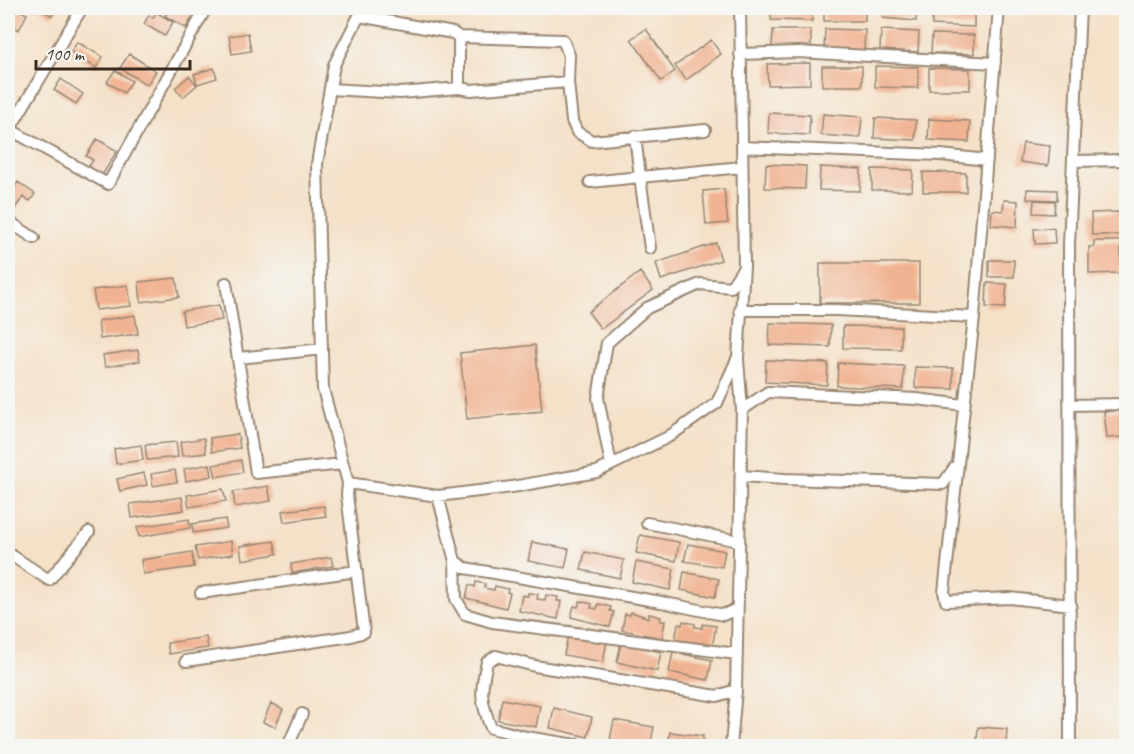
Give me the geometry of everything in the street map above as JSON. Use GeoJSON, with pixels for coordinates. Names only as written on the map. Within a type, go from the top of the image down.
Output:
{"type":"FeatureCollection","features":[{"type":"Feature","properties":{"kind":"street"},"geometry":{"type":"LineString","coordinates":[[82,8],[8,131],[108,184],[206,8]]}},
{"type":"Feature","properties":{"kind":"street"},"geometry":{"type":"LineString","coordinates":[[731,747],[736,690],[741,476],[742,410],[738,357],[744,267],[740,8]]}},
{"type":"Feature","properties":{"kind":"street"},"geometry":{"type":"LineString","coordinates":[[999,8],[974,317],[944,592],[946,601],[1010,598],[1071,605]]}},
{"type":"Feature","properties":{"kind":"street"},"geometry":{"type":"LineString","coordinates":[[1070,747],[1069,244],[1080,8]]}},
{"type":"Feature","properties":{"kind":"street"},"geometry":{"type":"LineString","coordinates":[[186,661],[351,636],[364,632],[346,495],[348,483],[323,389],[317,164],[334,65],[361,12],[453,33],[459,37],[563,40],[569,55],[568,82],[572,121],[577,132],[592,141],[705,130]]}},
{"type":"Feature","properties":{"kind":"street"},"geometry":{"type":"LineString","coordinates":[[459,37],[459,88]]}},
{"type":"Feature","properties":{"kind":"street"},"geometry":{"type":"LineString","coordinates":[[740,54],[797,52],[995,63]]}},
{"type":"Feature","properties":{"kind":"street"},"geometry":{"type":"LineString","coordinates":[[330,89],[400,93],[568,82]]}},
{"type":"Feature","properties":{"kind":"street"},"geometry":{"type":"LineString","coordinates":[[635,136],[650,248]]}},
{"type":"Feature","properties":{"kind":"street"},"geometry":{"type":"LineString","coordinates":[[742,147],[941,155],[987,160]]}},
{"type":"Feature","properties":{"kind":"street"},"geometry":{"type":"LineString","coordinates":[[1073,161],[1126,160]]}},
{"type":"Feature","properties":{"kind":"street"},"geometry":{"type":"LineString","coordinates":[[590,182],[742,167]]}},
{"type":"Feature","properties":{"kind":"street"},"geometry":{"type":"LineString","coordinates":[[8,221],[34,238]]}},
{"type":"Feature","properties":{"kind":"street"},"geometry":{"type":"LineString","coordinates":[[611,465],[598,398],[607,343],[647,308],[700,284],[732,288],[744,267]]}},
{"type":"Feature","properties":{"kind":"street"},"geometry":{"type":"LineString","coordinates":[[226,283],[256,473],[343,464]]}},
{"type":"Feature","properties":{"kind":"street"},"geometry":{"type":"LineString","coordinates":[[740,309],[836,310],[974,317]]}},
{"type":"Feature","properties":{"kind":"street"},"geometry":{"type":"LineString","coordinates":[[239,358],[322,349]]}},
{"type":"Feature","properties":{"kind":"street"},"geometry":{"type":"LineString","coordinates":[[348,483],[438,496],[512,487],[597,472],[668,437],[717,403],[738,357]]}},
{"type":"Feature","properties":{"kind":"street"},"geometry":{"type":"LineString","coordinates":[[742,410],[768,392],[917,399],[964,405]]}},
{"type":"Feature","properties":{"kind":"street"},"geometry":{"type":"LineString","coordinates":[[1070,405],[1126,404]]}},
{"type":"Feature","properties":{"kind":"street"},"geometry":{"type":"LineString","coordinates":[[741,476],[943,484],[957,464]]}},
{"type":"Feature","properties":{"kind":"street"},"geometry":{"type":"LineString","coordinates":[[438,496],[455,561],[456,599],[465,614],[492,622],[737,654]]}},
{"type":"Feature","properties":{"kind":"street"},"geometry":{"type":"LineString","coordinates":[[647,523],[739,541]]}},
{"type":"Feature","properties":{"kind":"street"},"geometry":{"type":"LineString","coordinates":[[8,553],[49,580],[89,532]]}},
{"type":"Feature","properties":{"kind":"street"},"geometry":{"type":"LineString","coordinates":[[455,561],[465,568],[723,615],[737,609]]}},
{"type":"Feature","properties":{"kind":"street"},"geometry":{"type":"LineString","coordinates":[[201,593],[357,571]]}},
{"type":"Feature","properties":{"kind":"street"},"geometry":{"type":"LineString","coordinates":[[582,747],[491,728],[481,703],[482,682],[487,662],[496,656],[535,666],[717,696],[736,690]]}},
{"type":"Feature","properties":{"kind":"street"},"geometry":{"type":"LineString","coordinates":[[288,747],[302,714]]}},
{"type":"Feature","properties":{"kind":"building"},"geometry":{"type":"Polygon","coordinates":[[[38,8],[57,8],[52,16],[38,8]]]}},
{"type":"Feature","properties":{"kind":"building"},"geometry":{"type":"Polygon","coordinates":[[[170,8],[197,10],[186,28],[165,16],[170,8]]]}},
{"type":"Feature","properties":{"kind":"building"},"geometry":{"type":"Polygon","coordinates":[[[771,8],[812,8],[812,21],[771,20],[771,8]]]}},
{"type":"Feature","properties":{"kind":"building"},"geometry":{"type":"Polygon","coordinates":[[[824,8],[865,8],[865,21],[824,21],[824,8]]]}},
{"type":"Feature","properties":{"kind":"building"},"geometry":{"type":"Polygon","coordinates":[[[883,8],[917,8],[916,21],[882,18],[883,8]]]}},
{"type":"Feature","properties":{"kind":"building"},"geometry":{"type":"Polygon","coordinates":[[[932,8],[974,8],[974,27],[932,25],[932,8]]]}},
{"type":"Feature","properties":{"kind":"building"},"geometry":{"type":"Polygon","coordinates":[[[17,9],[27,14],[19,30],[9,24],[17,9]]]}},
{"type":"Feature","properties":{"kind":"building"},"geometry":{"type":"Polygon","coordinates":[[[156,12],[173,22],[165,36],[144,24],[149,15],[153,18],[156,12]]]}},
{"type":"Feature","properties":{"kind":"building"},"geometry":{"type":"Polygon","coordinates":[[[646,29],[675,71],[661,81],[631,39],[646,29]]]}},
{"type":"Feature","properties":{"kind":"building"},"geometry":{"type":"Polygon","coordinates":[[[825,29],[865,30],[864,51],[824,50],[825,29]]]}},
{"type":"Feature","properties":{"kind":"building"},"geometry":{"type":"Polygon","coordinates":[[[773,30],[811,30],[811,47],[772,47],[773,30]]]}},
{"type":"Feature","properties":{"kind":"building"},"geometry":{"type":"Polygon","coordinates":[[[881,30],[919,32],[918,52],[880,50],[881,30]]]}},
{"type":"Feature","properties":{"kind":"building"},"geometry":{"type":"Polygon","coordinates":[[[248,33],[251,51],[232,54],[229,36],[248,33]]]}},
{"type":"Feature","properties":{"kind":"building"},"geometry":{"type":"Polygon","coordinates":[[[932,34],[974,35],[974,54],[931,53],[932,34]]]}},
{"type":"Feature","properties":{"kind":"building"},"geometry":{"type":"Polygon","coordinates":[[[711,40],[721,54],[686,80],[675,66],[711,40]]]}},
{"type":"Feature","properties":{"kind":"building"},"geometry":{"type":"Polygon","coordinates":[[[77,42],[103,57],[96,68],[71,52],[77,42]]]}},
{"type":"Feature","properties":{"kind":"building"},"geometry":{"type":"Polygon","coordinates":[[[129,54],[156,71],[147,85],[120,68],[129,54]]]}},
{"type":"Feature","properties":{"kind":"building"},"geometry":{"type":"Polygon","coordinates":[[[810,63],[810,84],[768,85],[767,64],[810,63]]]}},
{"type":"Feature","properties":{"kind":"building"},"geometry":{"type":"Polygon","coordinates":[[[822,66],[862,66],[862,86],[822,86],[822,66]]]}},
{"type":"Feature","properties":{"kind":"building"},"geometry":{"type":"Polygon","coordinates":[[[875,66],[918,67],[918,88],[875,87],[875,66]]]}},
{"type":"Feature","properties":{"kind":"building"},"geometry":{"type":"Polygon","coordinates":[[[214,68],[217,78],[197,84],[194,74],[214,68]]]}},
{"type":"Feature","properties":{"kind":"building"},"geometry":{"type":"Polygon","coordinates":[[[929,68],[970,69],[970,90],[929,90],[929,68]]]}},
{"type":"Feature","properties":{"kind":"building"},"geometry":{"type":"Polygon","coordinates":[[[115,70],[132,81],[124,93],[107,82],[115,70]]]}},
{"type":"Feature","properties":{"kind":"building"},"geometry":{"type":"Polygon","coordinates":[[[189,76],[197,85],[183,97],[175,88],[189,76]]]}},
{"type":"Feature","properties":{"kind":"building"},"geometry":{"type":"Polygon","coordinates":[[[61,79],[83,94],[76,104],[54,90],[61,79]]]}},
{"type":"Feature","properties":{"kind":"building"},"geometry":{"type":"Polygon","coordinates":[[[769,113],[810,115],[809,135],[768,133],[769,113]]]}},
{"type":"Feature","properties":{"kind":"building"},"geometry":{"type":"Polygon","coordinates":[[[823,114],[862,117],[860,138],[821,135],[823,114]]]}},
{"type":"Feature","properties":{"kind":"building"},"geometry":{"type":"Polygon","coordinates":[[[875,118],[916,120],[915,140],[874,138],[875,118]]]}},
{"type":"Feature","properties":{"kind":"building"},"geometry":{"type":"Polygon","coordinates":[[[929,119],[970,121],[969,142],[928,140],[929,119]]]}},
{"type":"Feature","properties":{"kind":"building"},"geometry":{"type":"Polygon","coordinates":[[[97,139],[117,151],[101,177],[88,168],[93,160],[86,156],[97,139]]]}},
{"type":"Feature","properties":{"kind":"building"},"geometry":{"type":"Polygon","coordinates":[[[1023,143],[1050,146],[1048,166],[1020,162],[1023,143]]]}},
{"type":"Feature","properties":{"kind":"building"},"geometry":{"type":"Polygon","coordinates":[[[766,164],[806,166],[805,189],[765,188],[766,164]]]}},
{"type":"Feature","properties":{"kind":"building"},"geometry":{"type":"Polygon","coordinates":[[[820,167],[861,169],[860,191],[819,190],[820,167]]]}},
{"type":"Feature","properties":{"kind":"building"},"geometry":{"type":"Polygon","coordinates":[[[872,169],[913,170],[912,191],[872,190],[872,169]]]}},
{"type":"Feature","properties":{"kind":"building"},"geometry":{"type":"Polygon","coordinates":[[[923,172],[966,173],[966,192],[923,192],[923,172]]]}},
{"type":"Feature","properties":{"kind":"building"},"geometry":{"type":"Polygon","coordinates":[[[18,182],[35,194],[30,201],[23,197],[9,217],[8,197],[18,182]]]}},
{"type":"Feature","properties":{"kind":"building"},"geometry":{"type":"Polygon","coordinates":[[[724,189],[728,223],[706,225],[703,191],[724,189]]]}},
{"type":"Feature","properties":{"kind":"building"},"geometry":{"type":"Polygon","coordinates":[[[1027,189],[1057,190],[1057,200],[1027,199],[1027,189]]]}},
{"type":"Feature","properties":{"kind":"building"},"geometry":{"type":"Polygon","coordinates":[[[1004,200],[1018,201],[1017,227],[991,225],[992,210],[1003,211],[1004,200]]]}},
{"type":"Feature","properties":{"kind":"building"},"geometry":{"type":"Polygon","coordinates":[[[1034,200],[1055,201],[1054,214],[1033,213],[1034,200]]]}},
{"type":"Feature","properties":{"kind":"building"},"geometry":{"type":"Polygon","coordinates":[[[1119,212],[1120,235],[1092,235],[1091,213],[1119,212]]]}},
{"type":"Feature","properties":{"kind":"building"},"geometry":{"type":"Polygon","coordinates":[[[1054,228],[1055,243],[1035,244],[1034,229],[1054,228]]]}},
{"type":"Feature","properties":{"kind":"building"},"geometry":{"type":"Polygon","coordinates":[[[1094,241],[1121,241],[1121,273],[1089,274],[1089,247],[1094,247],[1094,241]]]}},
{"type":"Feature","properties":{"kind":"building"},"geometry":{"type":"Polygon","coordinates":[[[716,243],[721,260],[661,280],[656,263],[716,243]]]}},
{"type":"Feature","properties":{"kind":"building"},"geometry":{"type":"Polygon","coordinates":[[[989,260],[1014,260],[1014,277],[989,277],[989,260]]]}},
{"type":"Feature","properties":{"kind":"building"},"geometry":{"type":"Polygon","coordinates":[[[820,263],[919,263],[919,303],[820,303],[820,263]]]}},
{"type":"Feature","properties":{"kind":"building"},"geometry":{"type":"Polygon","coordinates":[[[640,272],[653,290],[601,329],[588,312],[640,272]]]}},
{"type":"Feature","properties":{"kind":"building"},"geometry":{"type":"Polygon","coordinates":[[[176,278],[179,297],[141,302],[139,282],[176,278]]]}},
{"type":"Feature","properties":{"kind":"building"},"geometry":{"type":"Polygon","coordinates":[[[987,283],[1007,284],[1005,308],[986,307],[987,283]]]}},
{"type":"Feature","properties":{"kind":"building"},"geometry":{"type":"Polygon","coordinates":[[[128,285],[131,306],[96,310],[93,290],[128,285]]]}},
{"type":"Feature","properties":{"kind":"building"},"geometry":{"type":"Polygon","coordinates":[[[219,305],[222,320],[184,326],[182,311],[219,305]]]}},
{"type":"Feature","properties":{"kind":"building"},"geometry":{"type":"Polygon","coordinates":[[[135,315],[138,334],[100,339],[98,321],[135,315]]]}},
{"type":"Feature","properties":{"kind":"building"},"geometry":{"type":"Polygon","coordinates":[[[770,323],[831,325],[830,347],[769,345],[770,323]]]}},
{"type":"Feature","properties":{"kind":"building"},"geometry":{"type":"Polygon","coordinates":[[[843,326],[901,327],[901,349],[843,348],[843,326]]]}},
{"type":"Feature","properties":{"kind":"building"},"geometry":{"type":"Polygon","coordinates":[[[535,345],[542,411],[467,419],[460,353],[535,345]]]}},
{"type":"Feature","properties":{"kind":"building"},"geometry":{"type":"Polygon","coordinates":[[[138,350],[140,361],[105,367],[103,355],[138,350]]]}},
{"type":"Feature","properties":{"kind":"building"},"geometry":{"type":"Polygon","coordinates":[[[766,360],[828,363],[827,385],[765,382],[766,360]]]}},
{"type":"Feature","properties":{"kind":"building"},"geometry":{"type":"Polygon","coordinates":[[[838,363],[904,366],[903,389],[837,386],[838,363]]]}},
{"type":"Feature","properties":{"kind":"building"},"geometry":{"type":"Polygon","coordinates":[[[915,367],[953,368],[953,389],[915,388],[915,367]]]}},
{"type":"Feature","properties":{"kind":"building"},"geometry":{"type":"Polygon","coordinates":[[[1120,410],[1122,437],[1107,438],[1104,412],[1120,410]]]}},
{"type":"Feature","properties":{"kind":"building"},"geometry":{"type":"Polygon","coordinates":[[[238,434],[240,448],[212,452],[210,438],[238,434]]]}},
{"type":"Feature","properties":{"kind":"building"},"geometry":{"type":"Polygon","coordinates":[[[204,438],[206,453],[182,456],[180,442],[204,438]]]}},
{"type":"Feature","properties":{"kind":"building"},"geometry":{"type":"Polygon","coordinates":[[[176,442],[178,457],[147,460],[145,445],[176,442]]]}},
{"type":"Feature","properties":{"kind":"building"},"geometry":{"type":"Polygon","coordinates":[[[141,445],[143,460],[116,464],[114,449],[141,445]]]}},
{"type":"Feature","properties":{"kind":"building"},"geometry":{"type":"Polygon","coordinates":[[[241,460],[243,472],[216,477],[213,465],[241,460]]]}},
{"type":"Feature","properties":{"kind":"building"},"geometry":{"type":"Polygon","coordinates":[[[210,464],[212,476],[186,481],[184,469],[210,464]]]}},
{"type":"Feature","properties":{"kind":"building"},"geometry":{"type":"Polygon","coordinates":[[[175,470],[177,482],[153,486],[151,474],[175,470]]]}},
{"type":"Feature","properties":{"kind":"building"},"geometry":{"type":"Polygon","coordinates":[[[144,473],[147,485],[120,491],[117,479],[144,473]]]}},
{"type":"Feature","properties":{"kind":"building"},"geometry":{"type":"Polygon","coordinates":[[[268,486],[271,501],[235,507],[233,492],[268,486]]]}},
{"type":"Feature","properties":{"kind":"building"},"geometry":{"type":"Polygon","coordinates":[[[223,489],[226,501],[189,507],[187,495],[223,489]]]}},
{"type":"Feature","properties":{"kind":"building"},"geometry":{"type":"Polygon","coordinates":[[[182,497],[184,510],[132,518],[130,504],[182,497]]]}},
{"type":"Feature","properties":{"kind":"building"},"geometry":{"type":"Polygon","coordinates":[[[324,506],[326,516],[284,522],[282,511],[324,506]]]}},
{"type":"Feature","properties":{"kind":"building"},"geometry":{"type":"Polygon","coordinates":[[[189,519],[190,528],[139,537],[137,527],[189,519]]]}},
{"type":"Feature","properties":{"kind":"building"},"geometry":{"type":"Polygon","coordinates":[[[225,519],[227,528],[193,533],[192,524],[225,519]]]}},
{"type":"Feature","properties":{"kind":"building"},"geometry":{"type":"Polygon","coordinates":[[[640,535],[679,542],[676,561],[636,553],[640,535]]]}},
{"type":"Feature","properties":{"kind":"building"},"geometry":{"type":"Polygon","coordinates":[[[231,541],[233,554],[198,560],[195,547],[231,541]]]}},
{"type":"Feature","properties":{"kind":"building"},"geometry":{"type":"Polygon","coordinates":[[[274,541],[277,554],[242,560],[240,546],[274,541]]]}},
{"type":"Feature","properties":{"kind":"building"},"geometry":{"type":"Polygon","coordinates":[[[532,542],[569,549],[565,568],[528,561],[532,542]]]}},
{"type":"Feature","properties":{"kind":"building"},"geometry":{"type":"Polygon","coordinates":[[[688,544],[725,551],[722,567],[684,561],[688,544]]]}},
{"type":"Feature","properties":{"kind":"building"},"geometry":{"type":"Polygon","coordinates":[[[192,552],[194,567],[143,574],[141,560],[192,552]]]}},
{"type":"Feature","properties":{"kind":"building"},"geometry":{"type":"Polygon","coordinates":[[[585,552],[624,560],[620,578],[581,570],[585,552]]]}},
{"type":"Feature","properties":{"kind":"building"},"geometry":{"type":"Polygon","coordinates":[[[331,557],[333,566],[292,573],[291,564],[331,557]]]}},
{"type":"Feature","properties":{"kind":"building"},"geometry":{"type":"Polygon","coordinates":[[[636,562],[674,569],[670,590],[632,582],[636,562]]]}},
{"type":"Feature","properties":{"kind":"building"},"geometry":{"type":"Polygon","coordinates":[[[684,572],[719,579],[715,597],[681,590],[684,572]]]}},
{"type":"Feature","properties":{"kind":"building"},"geometry":{"type":"Polygon","coordinates":[[[476,582],[485,584],[484,588],[494,590],[495,586],[508,589],[507,592],[510,593],[506,608],[466,598],[469,585],[475,587],[476,582]]]}},
{"type":"Feature","properties":{"kind":"building"},"geometry":{"type":"Polygon","coordinates":[[[528,593],[538,594],[537,599],[545,600],[546,595],[558,597],[557,601],[561,601],[558,619],[519,611],[522,595],[528,596],[528,593]]]}},
{"type":"Feature","properties":{"kind":"building"},"geometry":{"type":"Polygon","coordinates":[[[580,601],[592,604],[591,608],[597,609],[598,604],[611,607],[610,611],[614,612],[610,627],[571,617],[574,606],[578,607],[580,601]]]}},
{"type":"Feature","properties":{"kind":"building"},"geometry":{"type":"Polygon","coordinates":[[[631,612],[649,618],[649,614],[661,617],[660,621],[665,621],[662,638],[622,630],[625,614],[630,615],[631,612]]]}},
{"type":"Feature","properties":{"kind":"building"},"geometry":{"type":"Polygon","coordinates":[[[683,621],[695,624],[695,627],[702,628],[702,624],[716,626],[712,648],[675,641],[678,624],[682,625],[683,621]]]}},
{"type":"Feature","properties":{"kind":"building"},"geometry":{"type":"Polygon","coordinates":[[[568,635],[607,642],[603,662],[564,655],[568,635]]]}},
{"type":"Feature","properties":{"kind":"building"},"geometry":{"type":"Polygon","coordinates":[[[206,637],[208,648],[169,654],[167,643],[206,637]]]}},
{"type":"Feature","properties":{"kind":"building"},"geometry":{"type":"Polygon","coordinates":[[[621,643],[661,652],[657,671],[617,662],[621,643]]]}},
{"type":"Feature","properties":{"kind":"building"},"geometry":{"type":"Polygon","coordinates":[[[673,652],[712,660],[708,680],[669,672],[673,652]]]}},
{"type":"Feature","properties":{"kind":"building"},"geometry":{"type":"Polygon","coordinates":[[[502,699],[540,706],[536,727],[498,720],[502,699]]]}},
{"type":"Feature","properties":{"kind":"building"},"geometry":{"type":"Polygon","coordinates":[[[271,703],[283,709],[275,727],[263,722],[271,703]]]}},
{"type":"Feature","properties":{"kind":"building"},"geometry":{"type":"Polygon","coordinates":[[[554,708],[592,717],[588,737],[550,728],[554,708]]]}},
{"type":"Feature","properties":{"kind":"building"},"geometry":{"type":"Polygon","coordinates":[[[614,720],[654,727],[650,746],[610,740],[614,720]]]}},
{"type":"Feature","properties":{"kind":"building"},"geometry":{"type":"Polygon","coordinates":[[[978,727],[1007,729],[1006,743],[977,741],[978,727]]]}},
{"type":"Feature","properties":{"kind":"building"},"geometry":{"type":"Polygon","coordinates":[[[670,732],[703,736],[702,746],[668,746],[670,732]]]}}]}
